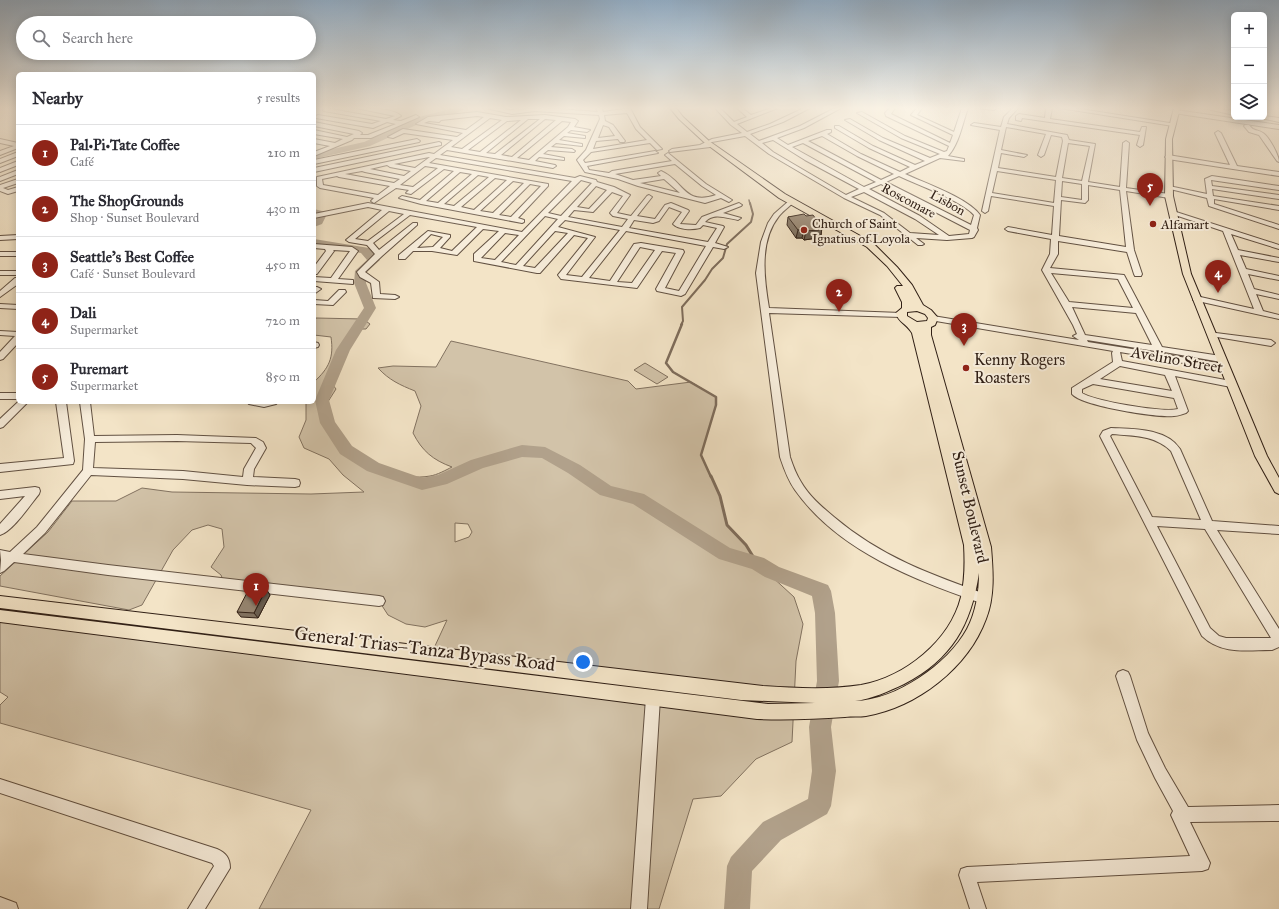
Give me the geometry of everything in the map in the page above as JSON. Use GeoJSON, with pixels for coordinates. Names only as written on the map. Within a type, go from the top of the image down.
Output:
{"type":"FeatureCollection","features":[{"type":"Feature","properties":{"kind":"main road"},"geometry":{"type":"LineString","coordinates":[[715,150],[776,198],[790,203],[870,245],[895,270],[913,295],[918,306],[928,312],[930,322],[912,324],[906,321],[904,312],[907,302],[899,286],[874,256],[851,238],[790,203]]}},
{"type":"Feature","properties":{"kind":"main road"},"geometry":{"type":"LineString","coordinates":[[1168,150],[1171,212],[1187,274],[1261,456],[1279,490]]}},
{"type":"Feature","properties":{"kind":"main road"},"geometry":{"type":"LineString","coordinates":[[904,312],[922,309]]}},
{"type":"Feature","properties":{"kind":"main road","name":"Sunset Boulevard"},"geometry":{"type":"LineString","coordinates":[[843,701],[866,708],[888,701],[908,692],[928,680],[948,664],[962,649],[972,634],[984,599],[986,583],[984,547],[926,335],[930,322]]}},
{"type":"Feature","properties":{"kind":"main road","name":"Sunset Boulevard"},"geometry":{"type":"LineString","coordinates":[[843,701],[862,692],[900,679],[917,668],[935,653],[958,626],[964,614],[972,579],[971,545],[917,333],[912,324]]}},
{"type":"Feature","properties":{"kind":"main road","name":"General Trias–Tanza Bypass Road"},"geometry":{"type":"LineString","coordinates":[[0,602],[733,692],[802,696],[843,701]]}},
{"type":"Feature","properties":{"kind":"main road","name":"General Trias–Tanza Bypass Road"},"geometry":{"type":"LineString","coordinates":[[0,616],[757,711],[806,712],[843,701]]}},
{"type":"Feature","properties":{"kind":"street"},"geometry":{"type":"LineString","coordinates":[[316,162],[367,150]]}},
{"type":"Feature","properties":{"kind":"street"},"geometry":{"type":"LineString","coordinates":[[316,170],[407,150]]}},
{"type":"Feature","properties":{"kind":"street"},"geometry":{"type":"LineString","coordinates":[[368,205],[444,150]]}},
{"type":"Feature","properties":{"kind":"street"},"geometry":{"type":"LineString","coordinates":[[481,154],[485,150]]}},
{"type":"Feature","properties":{"kind":"street"},"geometry":{"type":"LineString","coordinates":[[497,156],[504,150]]}},
{"type":"Feature","properties":{"kind":"street"},"geometry":{"type":"LineString","coordinates":[[513,159],[523,150]]}},
{"type":"Feature","properties":{"kind":"street"},"geometry":{"type":"LineString","coordinates":[[530,162],[543,150]]}},
{"type":"Feature","properties":{"kind":"street"},"geometry":{"type":"LineString","coordinates":[[567,150],[572,151]]}},
{"type":"Feature","properties":{"kind":"street"},"geometry":{"type":"LineString","coordinates":[[593,150],[589,151],[580,160],[587,171],[620,177],[632,182],[705,201],[722,195]]}},
{"type":"Feature","properties":{"kind":"street"},"geometry":{"type":"LineString","coordinates":[[583,165],[657,151],[670,153],[681,150]]}},
{"type":"Feature","properties":{"kind":"street"},"geometry":{"type":"LineString","coordinates":[[769,150],[795,168],[846,197],[882,214],[920,244]]}},
{"type":"Feature","properties":{"kind":"street","name":"Roscomare"},"geometry":{"type":"LineString","coordinates":[[793,150],[864,190],[916,215],[947,238]]}},
{"type":"Feature","properties":{"kind":"street","name":"Lisbon"},"geometry":{"type":"LineString","coordinates":[[822,150],[881,182],[944,212],[975,230]]}},
{"type":"Feature","properties":{"kind":"street"},"geometry":{"type":"LineString","coordinates":[[851,150],[900,175],[960,202],[973,210],[977,215],[975,230],[972,236],[947,238],[911,236]]}},
{"type":"Feature","properties":{"kind":"street"},"geometry":{"type":"LineString","coordinates":[[879,150],[916,168]]}},
{"type":"Feature","properties":{"kind":"street"},"geometry":{"type":"LineString","coordinates":[[906,150],[931,162]]}},
{"type":"Feature","properties":{"kind":"street"},"geometry":{"type":"LineString","coordinates":[[933,150],[944,156],[962,160]]}},
{"type":"Feature","properties":{"kind":"street"},"geometry":{"type":"LineString","coordinates":[[846,197],[931,162],[944,156],[951,150]]}},
{"type":"Feature","properties":{"kind":"street"},"geometry":{"type":"LineString","coordinates":[[1041,155],[1042,150]]}},
{"type":"Feature","properties":{"kind":"street"},"geometry":{"type":"LineString","coordinates":[[1046,270],[1054,254],[1059,179],[1064,150]]}},
{"type":"Feature","properties":{"kind":"street"},"geometry":{"type":"LineString","coordinates":[[989,194],[1057,201],[1083,202],[1085,200],[1085,183],[1092,150]]}},
{"type":"Feature","properties":{"kind":"street"},"geometry":{"type":"LineString","coordinates":[[1124,150],[1123,190],[1130,250],[1138,274]]}},
{"type":"Feature","properties":{"kind":"street"},"geometry":{"type":"LineString","coordinates":[[1226,150],[1234,166]]}},
{"type":"Feature","properties":{"kind":"street"},"geometry":{"type":"LineString","coordinates":[[1272,150],[1279,160]]}},
{"type":"Feature","properties":{"kind":"street"},"geometry":{"type":"LineString","coordinates":[[463,151],[553,166]]}},
{"type":"Feature","properties":{"kind":"street"},"geometry":{"type":"LineString","coordinates":[[985,211],[998,151],[1024,155]]}},
{"type":"Feature","properties":{"kind":"street"},"geometry":{"type":"LineString","coordinates":[[359,152],[369,167]]}},
{"type":"Feature","properties":{"kind":"street"},"geometry":{"type":"LineString","coordinates":[[670,153],[677,162],[704,185],[729,200]]}},
{"type":"Feature","properties":{"kind":"street"},"geometry":{"type":"LineString","coordinates":[[0,161],[16,155]]}},
{"type":"Feature","properties":{"kind":"street"},"geometry":{"type":"LineString","coordinates":[[538,155],[562,159]]}},
{"type":"Feature","properties":{"kind":"street"},"geometry":{"type":"LineString","coordinates":[[380,197],[320,186],[319,178],[425,156],[436,156],[576,180],[580,178],[594,182],[627,195],[613,214],[633,218],[655,221],[667,206],[671,205],[686,211],[676,224],[677,225],[696,228],[704,218],[739,205]]}},
{"type":"Feature","properties":{"kind":"street"},"geometry":{"type":"LineString","coordinates":[[1168,157],[1279,174]]}},
{"type":"Feature","properties":{"kind":"street"},"geometry":{"type":"LineString","coordinates":[[606,174],[677,162]]}},
{"type":"Feature","properties":{"kind":"street"},"geometry":{"type":"LineString","coordinates":[[0,170],[16,164]]}},
{"type":"Feature","properties":{"kind":"street"},"geometry":{"type":"LineString","coordinates":[[384,164],[417,170]]}},
{"type":"Feature","properties":{"kind":"street"},"geometry":{"type":"LineString","coordinates":[[424,164],[545,185],[546,186],[513,219]]}},
{"type":"Feature","properties":{"kind":"street"},"geometry":{"type":"LineString","coordinates":[[443,167],[401,199],[522,221]]}},
{"type":"Feature","properties":{"kind":"street"},"geometry":{"type":"LineString","coordinates":[[359,169],[406,178]]}},
{"type":"Feature","properties":{"kind":"street"},"geometry":{"type":"LineString","coordinates":[[994,169],[1123,190],[1169,192],[1279,208]]}},
{"type":"Feature","properties":{"kind":"street"},"geometry":{"type":"LineString","coordinates":[[421,202],[459,170]]}},
{"type":"Feature","properties":{"kind":"street"},"geometry":{"type":"LineString","coordinates":[[0,179],[16,173]]}},
{"type":"Feature","properties":{"kind":"street"},"geometry":{"type":"LineString","coordinates":[[438,205],[477,173]]}},
{"type":"Feature","properties":{"kind":"street"},"geometry":{"type":"LineString","coordinates":[[334,174],[413,189]]}},
{"type":"Feature","properties":{"kind":"street"},"geometry":{"type":"LineString","coordinates":[[632,182],[663,175],[688,197]]}},
{"type":"Feature","properties":{"kind":"street"},"geometry":{"type":"LineString","coordinates":[[456,208],[494,176]]}},
{"type":"Feature","properties":{"kind":"street"},"geometry":{"type":"LineString","coordinates":[[1279,188],[1209,178],[1211,205],[1279,227]]}},
{"type":"Feature","properties":{"kind":"street"},"geometry":{"type":"LineString","coordinates":[[475,212],[512,179]]}},
{"type":"Feature","properties":{"kind":"street"},"geometry":{"type":"LineString","coordinates":[[496,262],[576,180]]}},
{"type":"Feature","properties":{"kind":"street"},"geometry":{"type":"LineString","coordinates":[[0,188],[16,182]]}},
{"type":"Feature","properties":{"kind":"street"},"geometry":{"type":"LineString","coordinates":[[494,215],[529,182]]}},
{"type":"Feature","properties":{"kind":"street"},"geometry":{"type":"LineString","coordinates":[[517,268],[595,183]]}},
{"type":"Feature","properties":{"kind":"street"},"geometry":{"type":"LineString","coordinates":[[1209,187],[1279,197]]}},
{"type":"Feature","properties":{"kind":"street"},"geometry":{"type":"LineString","coordinates":[[0,188],[8,192],[16,190]]}},
{"type":"Feature","properties":{"kind":"street"},"geometry":{"type":"LineString","coordinates":[[571,208],[591,211],[612,188]]}},
{"type":"Feature","properties":{"kind":"street"},"geometry":{"type":"LineString","coordinates":[[584,280],[649,197]]}},
{"type":"Feature","properties":{"kind":"street"},"geometry":{"type":"LineString","coordinates":[[790,203],[780,211],[769,225],[763,244],[760,273],[785,457],[792,477],[798,487],[821,513],[882,556],[919,575],[984,599]]}},
{"type":"Feature","properties":{"kind":"street"},"geometry":{"type":"LineString","coordinates":[[316,216],[368,205],[523,234]]}},
{"type":"Feature","properties":{"kind":"street"},"geometry":{"type":"LineString","coordinates":[[380,254],[368,244],[349,240],[388,208]]}},
{"type":"Feature","properties":{"kind":"street"},"geometry":{"type":"LineString","coordinates":[[368,244],[410,212]]}},
{"type":"Feature","properties":{"kind":"street"},"geometry":{"type":"LineString","coordinates":[[1171,212],[1279,247]]}},
{"type":"Feature","properties":{"kind":"street"},"geometry":{"type":"LineString","coordinates":[[542,214],[724,247]]}},
{"type":"Feature","properties":{"kind":"street"},"geometry":{"type":"LineString","coordinates":[[714,214],[738,218]]}},
{"type":"Feature","properties":{"kind":"street"},"geometry":{"type":"LineString","coordinates":[[612,283],[638,245],[660,248],[681,254],[660,289],[680,294],[682,293],[721,227],[701,223]]}},
{"type":"Feature","properties":{"kind":"street"},"geometry":{"type":"LineString","coordinates":[[410,249],[435,249],[454,253],[482,226]]}},
{"type":"Feature","properties":{"kind":"street"},"geometry":{"type":"LineString","coordinates":[[553,228],[591,236],[592,238],[562,276],[584,280],[635,285],[660,248]]}},
{"type":"Feature","properties":{"kind":"street"},"geometry":{"type":"LineString","coordinates":[[395,297],[376,296],[375,282],[361,273],[380,254],[420,229],[448,236],[435,249]]}},
{"type":"Feature","properties":{"kind":"street"},"geometry":{"type":"LineString","coordinates":[[402,256],[410,249],[420,229]]}},
{"type":"Feature","properties":{"kind":"street"},"geometry":{"type":"LineString","coordinates":[[1008,229],[1130,250]]}},
{"type":"Feature","properties":{"kind":"street"},"geometry":{"type":"LineString","coordinates":[[1226,229],[1260,313]]}},
{"type":"Feature","properties":{"kind":"street"},"geometry":{"type":"LineString","coordinates":[[504,230],[476,258],[517,268],[538,271],[573,232]]}},
{"type":"Feature","properties":{"kind":"street"},"geometry":{"type":"LineString","coordinates":[[1,238],[16,237]]}},
{"type":"Feature","properties":{"kind":"street"},"geometry":{"type":"LineString","coordinates":[[316,246],[352,249],[354,251],[333,281]]}},
{"type":"Feature","properties":{"kind":"street"},"geometry":{"type":"LineString","coordinates":[[316,269],[330,251],[328,247]]}},
{"type":"Feature","properties":{"kind":"street"},"geometry":{"type":"LineString","coordinates":[[0,249],[16,250]]}},
{"type":"Feature","properties":{"kind":"street"},"geometry":{"type":"LineString","coordinates":[[1235,252],[1279,260]]}},
{"type":"Feature","properties":{"kind":"street"},"geometry":{"type":"LineString","coordinates":[[0,254],[16,254]]}},
{"type":"Feature","properties":{"kind":"street"},"geometry":{"type":"LineString","coordinates":[[1046,270],[1066,304],[1083,340]]}},
{"type":"Feature","properties":{"kind":"street"},"geometry":{"type":"LineString","coordinates":[[1046,270],[1120,277],[1160,352]]}},
{"type":"Feature","properties":{"kind":"street"},"geometry":{"type":"LineString","coordinates":[[1243,271],[1279,278]]}},
{"type":"Feature","properties":{"kind":"street"},"geometry":{"type":"LineString","coordinates":[[1,274],[16,274]]}},
{"type":"Feature","properties":{"kind":"street"},"geometry":{"type":"LineString","coordinates":[[316,279],[350,282]]}},
{"type":"Feature","properties":{"kind":"street"},"geometry":{"type":"LineString","coordinates":[[0,295],[16,282]]}},
{"type":"Feature","properties":{"kind":"street"},"geometry":{"type":"LineString","coordinates":[[1251,291],[1279,297]]}},
{"type":"Feature","properties":{"kind":"street"},"geometry":{"type":"LineString","coordinates":[[316,302],[330,304],[342,292]]}},
{"type":"Feature","properties":{"kind":"street"},"geometry":{"type":"LineString","coordinates":[[1196,298],[1279,317]]}},
{"type":"Feature","properties":{"kind":"street"},"geometry":{"type":"LineString","coordinates":[[1066,304],[1138,311]]}},
{"type":"Feature","properties":{"kind":"street"},"geometry":{"type":"LineString","coordinates":[[0,306],[16,305]]}},
{"type":"Feature","properties":{"kind":"street"},"geometry":{"type":"LineString","coordinates":[[766,310],[904,312]]}},
{"type":"Feature","properties":{"kind":"street"},"geometry":{"type":"LineString","coordinates":[[930,322],[1010,330],[1083,340],[1222,363]]}},
{"type":"Feature","properties":{"kind":"street"},"geometry":{"type":"LineString","coordinates":[[0,333],[16,334]]}},
{"type":"Feature","properties":{"kind":"street"},"geometry":{"type":"LineString","coordinates":[[1211,334],[1271,343]]}},
{"type":"Feature","properties":{"kind":"street"},"geometry":{"type":"LineString","coordinates":[[0,357],[16,340]]}},
{"type":"Feature","properties":{"kind":"street","name":"Avelino Street"},"geometry":{"type":"LineString","coordinates":[[1116,353],[1118,363]]}},
{"type":"Feature","properties":{"kind":"street","name":"Avelino Street"},"geometry":{"type":"LineString","coordinates":[[1177,395],[1183,411],[1169,412],[1097,402],[1080,397],[1077,394],[1077,388],[1092,381],[1118,363],[1231,384]]}},
{"type":"Feature","properties":{"kind":"street"},"geometry":{"type":"LineString","coordinates":[[1092,381],[1177,395],[1169,373]]}},
{"type":"Feature","properties":{"kind":"street"},"geometry":{"type":"LineString","coordinates":[[0,396],[16,396]]}},
{"type":"Feature","properties":{"kind":"street"},"geometry":{"type":"LineString","coordinates":[[0,425],[21,404]]}},
{"type":"Feature","properties":{"kind":"street"},"geometry":{"type":"LineString","coordinates":[[0,468],[69,461],[61,404]]}},
{"type":"Feature","properties":{"kind":"street"},"geometry":{"type":"LineString","coordinates":[[0,568],[42,530],[88,471],[90,440],[85,404]]}},
{"type":"Feature","properties":{"kind":"street"},"geometry":{"type":"LineString","coordinates":[[1111,432],[1153,435],[1170,442],[1175,448],[1210,526],[1276,635],[1278,641],[1272,644],[1226,644],[1216,640],[1206,632],[1149,521],[1104,436],[1106,433],[1111,432]]}},
{"type":"Feature","properties":{"kind":"street"},"geometry":{"type":"LineString","coordinates":[[90,440],[177,438],[253,440],[260,444],[261,448],[250,469],[247,481]]}},
{"type":"Feature","properties":{"kind":"street"},"geometry":{"type":"LineString","coordinates":[[88,471],[183,475],[295,484]]}},
{"type":"Feature","properties":{"kind":"street"},"geometry":{"type":"LineString","coordinates":[[0,495],[35,491],[0,531]]}},
{"type":"Feature","properties":{"kind":"street"},"geometry":{"type":"LineString","coordinates":[[0,522],[11,520]]}},
{"type":"Feature","properties":{"kind":"street"},"geometry":{"type":"LineString","coordinates":[[1149,521],[1279,530]]}},
{"type":"Feature","properties":{"kind":"street"},"geometry":{"type":"LineString","coordinates":[[0,556],[379,601]]}},
{"type":"Feature","properties":{"kind":"street"},"geometry":{"type":"LineString","coordinates":[[1123,676],[1142,735],[1160,773],[1184,815]]}},
{"type":"Feature","properties":{"kind":"street"},"geometry":{"type":"LineString","coordinates":[[639,909],[653,698]]}},
{"type":"Feature","properties":{"kind":"street"},"geometry":{"type":"LineString","coordinates":[[0,786],[217,857],[222,862],[222,868],[196,909]]}},
{"type":"Feature","properties":{"kind":"street"},"geometry":{"type":"LineString","coordinates":[[978,909],[967,875],[1202,863],[1179,815],[1279,813]]}},
{"type":"Feature","properties":{"kind":"street"},"geometry":{"type":"LineString","coordinates":[[0,905],[10,909]]}},
{"type":"Feature","properties":{"kind":"shaded area"},"geometry":{"type":"Polygon","coordinates":[[[316,318],[363,319],[370,324],[366,329],[356,329],[343,350],[330,381],[336,389],[324,408],[332,431],[347,451],[364,463],[386,472],[409,477],[430,476],[452,467],[434,458],[424,450],[413,433],[421,406],[415,391],[395,382],[378,368],[393,366],[436,367],[451,341],[628,381],[636,389],[691,382],[716,397],[716,405],[701,455],[720,496],[727,525],[746,545],[757,563],[794,597],[803,624],[796,661],[792,742],[756,759],[721,796],[693,799],[659,909],[259,909],[311,810],[0,723],[0,705],[8,697],[0,692],[0,610],[428,661],[447,620],[425,627],[406,624],[388,615],[379,601],[224,583],[221,575],[211,567],[224,547],[222,529],[208,525],[192,530],[173,550],[142,605],[129,610],[0,586],[0,576],[48,532],[72,501],[116,501],[142,488],[172,492],[311,494],[364,492],[343,475],[329,459],[304,448],[299,437],[306,420],[306,404],[316,404],[316,380],[327,367],[331,357],[331,337],[316,335],[316,318]],[[455,523],[455,542],[469,537],[472,532],[468,524],[455,523]]]}},
{"type":"Feature","properties":{"kind":"shaded area"},"geometry":{"type":"Polygon","coordinates":[[[645,363],[668,377],[657,384],[634,370],[645,363]]]}},
{"type":"Feature","properties":{"kind":"building"},"geometry":{"type":"Polygon","coordinates":[[[804,214],[806,216],[813,215],[822,227],[817,227],[819,230],[798,230],[788,217],[804,214]]]}},
{"type":"Feature","properties":{"kind":"building"},"geometry":{"type":"Polygon","coordinates":[[[250,587],[266,589],[254,613],[237,612],[250,587]]]}},
{"type":"Feature","properties":{"kind":"waterway"},"geometry":{"type":"LineString","coordinates":[[316,156],[342,150]]}},
{"type":"Feature","properties":{"kind":"waterway"},"geometry":{"type":"LineString","coordinates":[[749,200],[750,204]]}},
{"type":"Feature","properties":{"kind":"waterway"},"geometry":{"type":"LineString","coordinates":[[681,325],[683,321],[682,307],[705,280],[712,269],[723,258],[727,244],[751,222],[753,214],[750,203]]}},
{"type":"Feature","properties":{"kind":"waterway"},"geometry":{"type":"LineString","coordinates":[[316,212],[322,214],[316,223]]}},
{"type":"Feature","properties":{"kind":"waterway"},"geometry":{"type":"LineString","coordinates":[[316,242],[365,250],[374,260],[361,271],[360,283],[370,308],[343,350],[322,400],[328,423],[346,450],[373,467],[422,484],[441,480],[477,464],[522,451],[545,453],[574,469],[606,491],[638,499],[725,554],[757,563],[772,572],[821,591],[825,613],[828,681],[820,727],[824,771],[819,806],[772,831],[740,866],[737,909]]}},
{"type":"Feature","properties":{"kind":"waterway"},"geometry":{"type":"LineString","coordinates":[[682,324],[666,363],[673,372],[716,397],[716,405],[701,455],[711,477]]}},
{"type":"Feature","properties":{"kind":"waterway"},"geometry":{"type":"LineString","coordinates":[[711,476],[720,496],[727,525],[746,545],[757,563]]}},
{"type":"Feature","properties":{"kind":"place","name":"Puremart"},"geometry":{"type":"Point","coordinates":[1150,206]}},
{"type":"Feature","properties":{"kind":"place","name":"Alfamart"},"geometry":{"type":"Point","coordinates":[1153,224]}},
{"type":"Feature","properties":{"kind":"place","name":"Church of Saint Ignatius of Loyola"},"geometry":{"type":"Point","coordinates":[804,230]}},
{"type":"Feature","properties":{"kind":"place","name":"Dali"},"geometry":{"type":"Point","coordinates":[1218,293]}},
{"type":"Feature","properties":{"kind":"place","name":"The ShopGrounds"},"geometry":{"type":"Point","coordinates":[839,312]}},
{"type":"Feature","properties":{"kind":"place","name":"Seattle's Best Coffee"},"geometry":{"type":"Point","coordinates":[964,346]}},
{"type":"Feature","properties":{"kind":"place","name":"Kenny Rogers Roasters"},"geometry":{"type":"Point","coordinates":[966,368]}},
{"type":"Feature","properties":{"kind":"place","name":"Pal•Pi•Tate Coffee"},"geometry":{"type":"Point","coordinates":[256,606]}}]}
